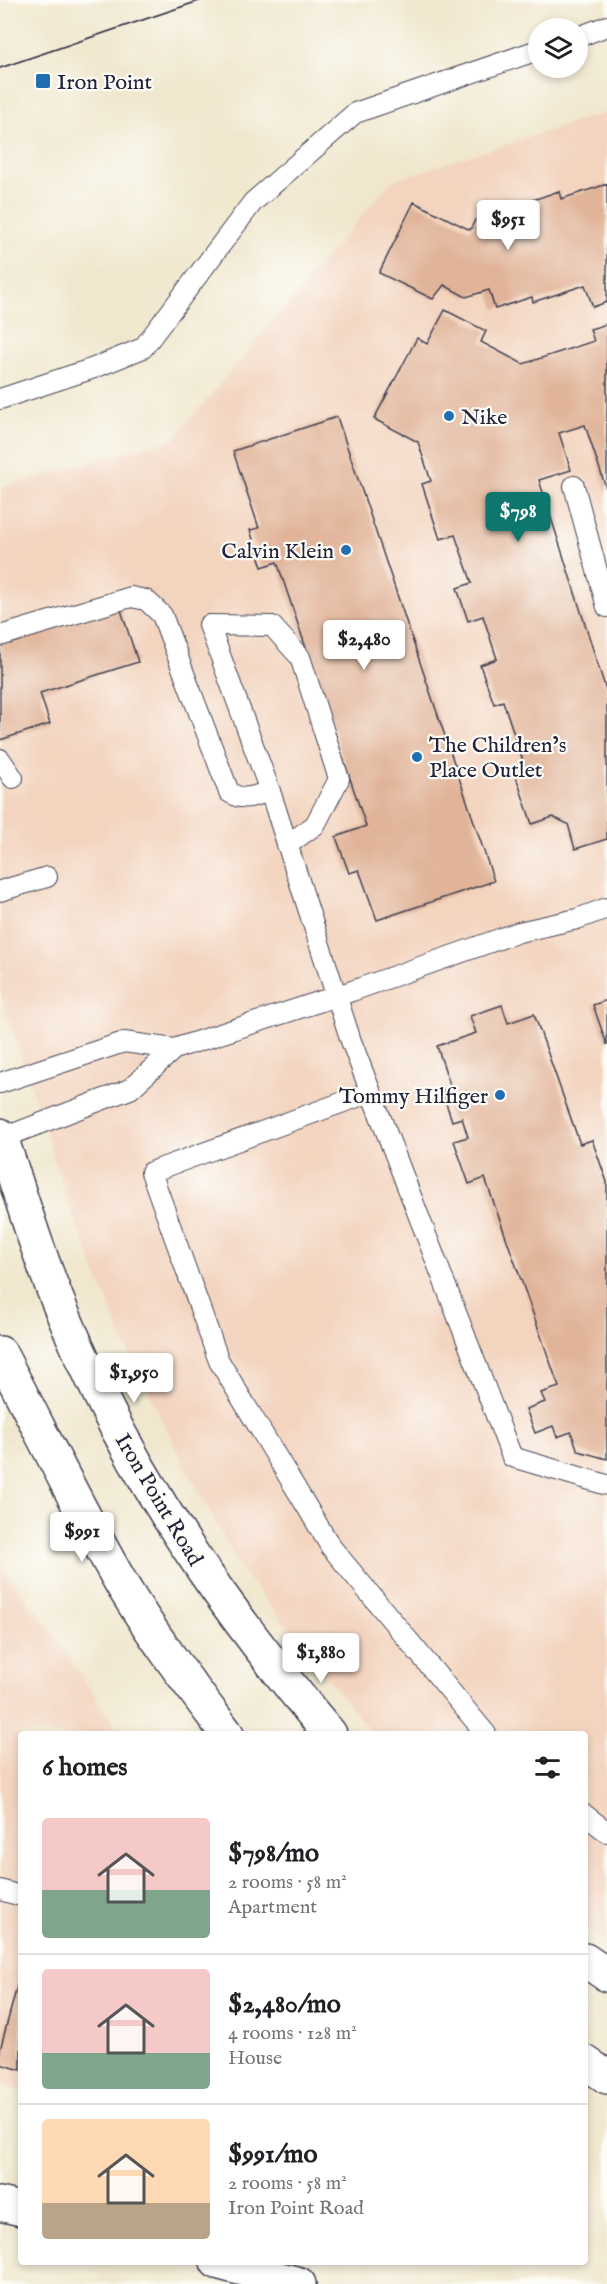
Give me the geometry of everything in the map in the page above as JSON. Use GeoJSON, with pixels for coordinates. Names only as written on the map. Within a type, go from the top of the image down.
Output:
{"type":"FeatureCollection","features":[{"type":"Feature","properties":{"kind":"main road","name":"Iron Point Road"},"geometry":{"type":"LineString","coordinates":[[0,1137],[39,1253],[102,1399],[167,1515],[210,1582],[273,1667],[327,1731]]}},
{"type":"Feature","properties":{"kind":"main road"},"geometry":{"type":"LineString","coordinates":[[0,1353],[60,1473],[125,1589],[168,1655],[225,1731]]}},
{"type":"Feature","properties":{"kind":"main road"},"geometry":{"type":"LineString","coordinates":[[588,1962],[607,1975]]}},
{"type":"Feature","properties":{"kind":"main road"},"geometry":{"type":"LineString","coordinates":[[588,2064],[607,2077]]}},
{"type":"Feature","properties":{"kind":"main road"},"geometry":{"type":"LineString","coordinates":[[0,2204],[18,2208]]}},
{"type":"Feature","properties":{"kind":"main road"},"geometry":{"type":"LineString","coordinates":[[228,2265],[299,2284]]}},
{"type":"Feature","properties":{"kind":"lane"},"geometry":{"type":"LineString","coordinates":[[588,33],[607,26]]}},
{"type":"Feature","properties":{"kind":"lane"},"geometry":{"type":"LineString","coordinates":[[0,399],[94,369],[143,348],[253,202],[355,113],[528,53]]}},
{"type":"Feature","properties":{"kind":"lane"},"geometry":{"type":"LineString","coordinates":[[574,486],[607,607]]}},
{"type":"Feature","properties":{"kind":"lane"},"geometry":{"type":"LineString","coordinates":[[0,636],[131,597],[146,600],[162,615],[229,792],[237,798],[247,798],[270,791]]}},
{"type":"Feature","properties":{"kind":"lane"},"geometry":{"type":"LineString","coordinates":[[287,845],[315,825],[339,779],[300,657],[272,626],[209,625],[270,791],[287,845],[336,994],[371,1092],[512,1457],[607,1485]]}},
{"type":"Feature","properties":{"kind":"lane"},"geometry":{"type":"LineString","coordinates":[[0,759],[13,778]]}},
{"type":"Feature","properties":{"kind":"lane"},"geometry":{"type":"LineString","coordinates":[[0,891],[47,877]]}},
{"type":"Feature","properties":{"kind":"lane"},"geometry":{"type":"LineString","coordinates":[[0,1137],[130,1089],[174,1049],[336,994],[352,991],[519,932],[577,919],[607,908]]}},
{"type":"Feature","properties":{"kind":"lane"},"geometry":{"type":"LineString","coordinates":[[0,1083],[124,1042],[174,1049]]}},
{"type":"Feature","properties":{"kind":"lane"},"geometry":{"type":"LineString","coordinates":[[371,1092],[151,1172],[219,1361],[331,1547],[484,1731]]}},
{"type":"Feature","properties":{"kind":"lane"},"geometry":{"type":"LineString","coordinates":[[588,1817],[607,1832]]}},
{"type":"Feature","properties":{"kind":"lane"},"geometry":{"type":"LineString","coordinates":[[0,1890],[18,1895]]}},
{"type":"Feature","properties":{"kind":"shaded area"},"geometry":{"type":"Polygon","coordinates":[[[607,112],[607,1943],[588,1931],[588,1731],[370,1731],[242,1571],[183,1462],[123,1340],[70,1208],[0,992],[0,488],[174,439],[391,181],[607,112]]]}},
{"type":"Feature","properties":{"kind":"shaded area"},"geometry":{"type":"Polygon","coordinates":[[[0,1566],[48,1626],[118,1731],[18,1731],[18,2090],[0,2085],[0,1566]]]}},
{"type":"Feature","properties":{"kind":"building"},"geometry":{"type":"Polygon","coordinates":[[[607,184],[607,302],[593,307],[585,285],[533,302],[532,297],[495,309],[489,290],[466,297],[444,285],[433,299],[379,273],[414,202],[470,230],[475,220],[559,191],[561,199],[607,184]]]}},
{"type":"Feature","properties":{"kind":"building"},"geometry":{"type":"Polygon","coordinates":[[[445,310],[486,331],[481,342],[523,364],[594,341],[590,329],[607,324],[607,491],[585,425],[559,433],[571,470],[539,480],[607,693],[607,839],[575,849],[568,824],[553,817],[532,824],[513,768],[524,764],[503,701],[494,704],[480,665],[497,659],[483,616],[468,621],[457,588],[472,583],[455,535],[440,539],[422,484],[431,481],[418,442],[374,419],[417,338],[427,344],[445,310]]]}},
{"type":"Feature","properties":{"kind":"building"},"geometry":{"type":"Polygon","coordinates":[[[337,417],[494,881],[377,920],[359,870],[349,873],[336,837],[366,826],[277,562],[262,567],[250,530],[259,528],[233,451],[337,417]]]}},
{"type":"Feature","properties":{"kind":"building"},"geometry":{"type":"Polygon","coordinates":[[[120,607],[138,662],[40,693],[50,724],[0,740],[0,645],[120,607]]]}},
{"type":"Feature","properties":{"kind":"building"},"geometry":{"type":"Polygon","coordinates":[[[607,1000],[607,1045],[593,1005],[607,1000]]]}},
{"type":"Feature","properties":{"kind":"building"},"geometry":{"type":"Polygon","coordinates":[[[502,1005],[508,1023],[534,1014],[580,1144],[592,1140],[607,1182],[607,1459],[578,1451],[571,1432],[557,1437],[553,1426],[535,1433],[526,1409],[545,1402],[541,1393],[559,1387],[485,1178],[469,1184],[454,1141],[468,1137],[462,1118],[452,1121],[442,1091],[451,1088],[437,1046],[476,1033],[470,1016],[502,1005]]]}},
{"type":"Feature","properties":{"kind":"building"},"geometry":{"type":"Polygon","coordinates":[[[18,1982],[18,2069],[0,2064],[0,2050],[18,1982]]]}},
{"type":"Feature","properties":{"kind":"tram line"},"geometry":{"type":"LineString","coordinates":[[0,68],[202,0]]}},
{"type":"Feature","properties":{"kind":"place","name":"Iron Point"},"geometry":{"type":"Point","coordinates":[43,81]}},
{"type":"Feature","properties":{"kind":"place","name":"Nike"},"geometry":{"type":"Point","coordinates":[449,416]}},
{"type":"Feature","properties":{"kind":"place","name":"Calvin Klein"},"geometry":{"type":"Point","coordinates":[346,550]}},
{"type":"Feature","properties":{"kind":"place","name":"The Children’s Place Outlet"},"geometry":{"type":"Point","coordinates":[417,757]}},
{"type":"Feature","properties":{"kind":"place","name":"Tommy Hilfiger"},"geometry":{"type":"Point","coordinates":[500,1095]}}]}
